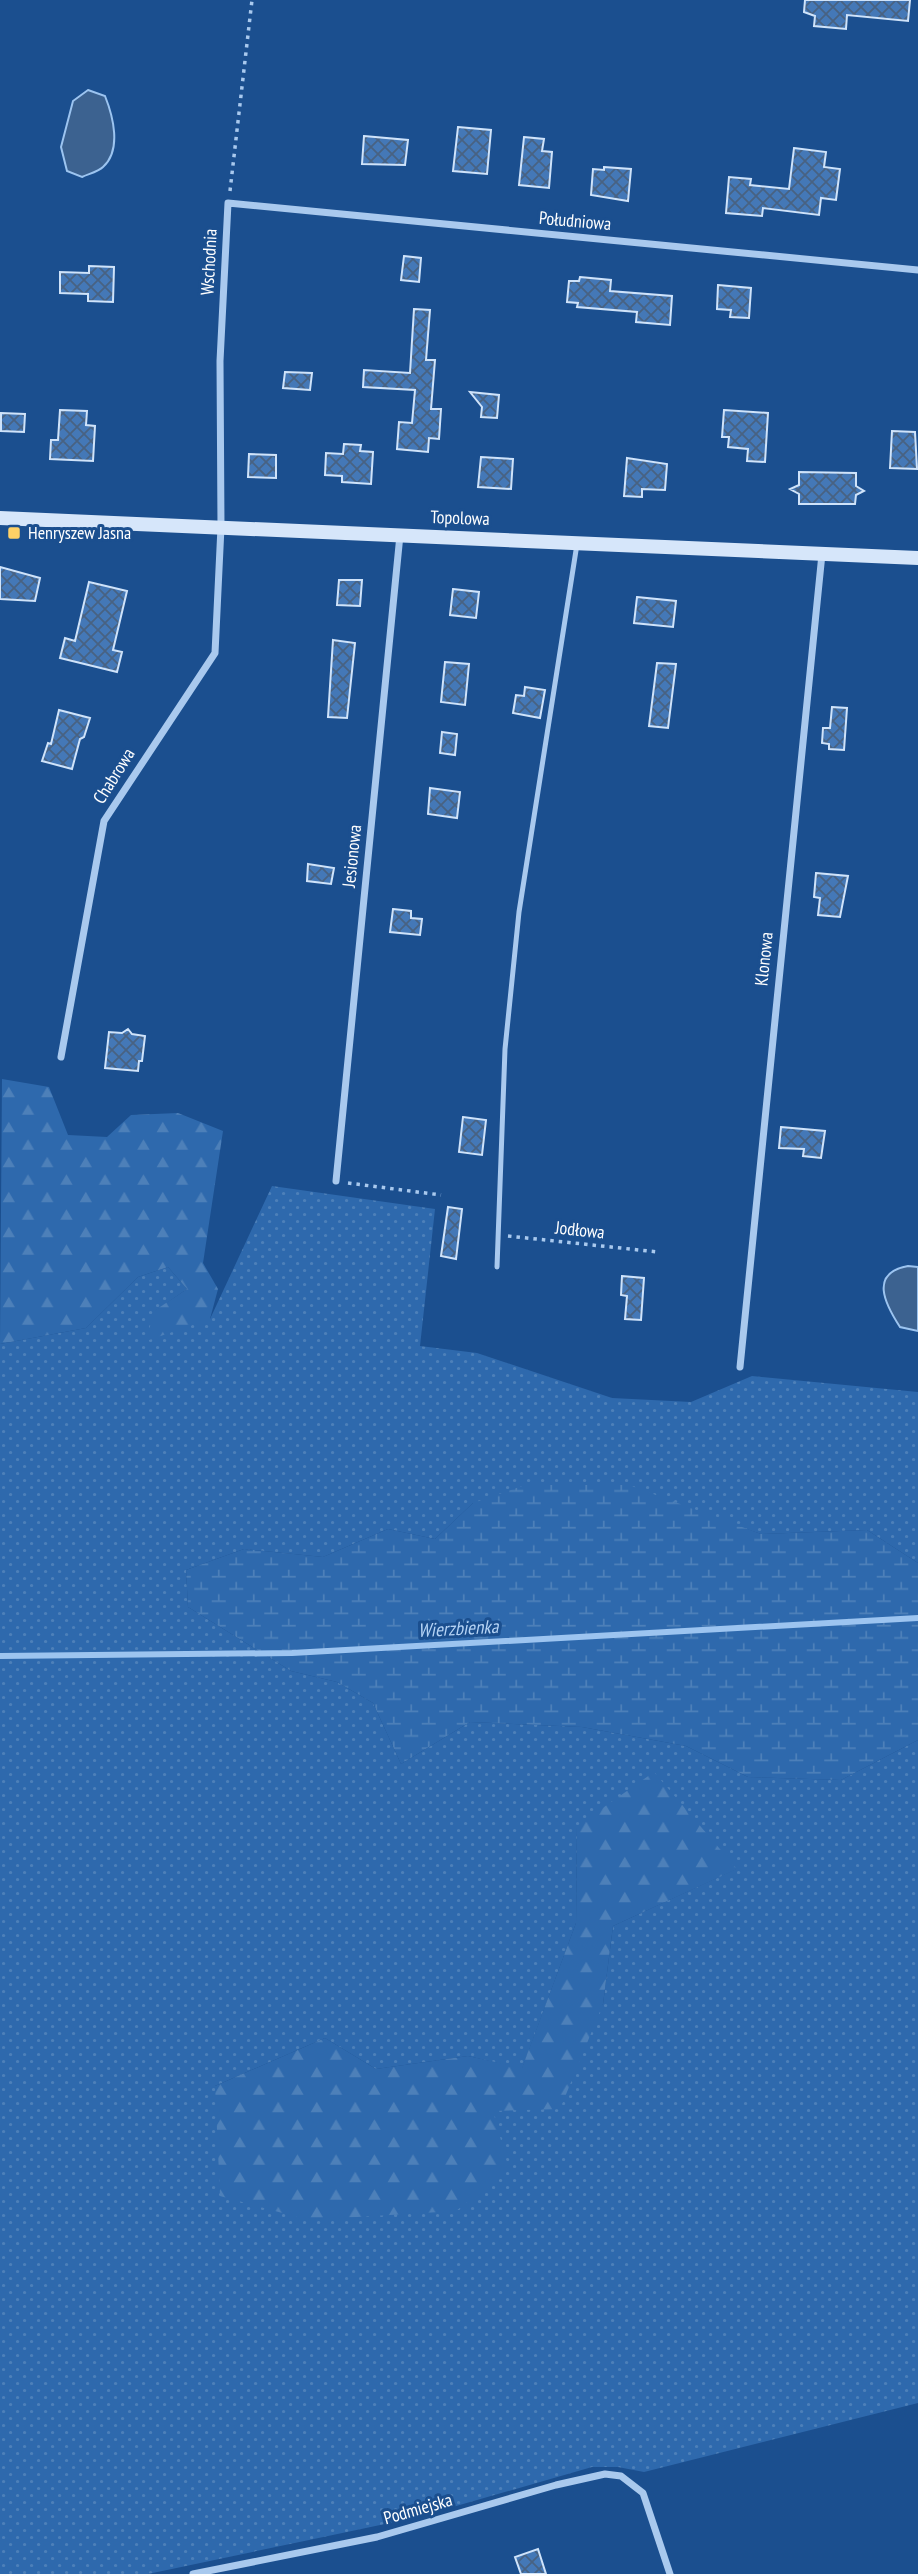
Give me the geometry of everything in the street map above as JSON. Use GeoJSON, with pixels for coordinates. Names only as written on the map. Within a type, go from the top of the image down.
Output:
{"type":"FeatureCollection","features":[{"type":"Feature","properties":{"kind":"street","name":"Południowa"},"geometry":{"type":"LineString","coordinates":[[228,204],[918,270]]}},
{"type":"Feature","properties":{"kind":"street","name":"Wschodnia"},"geometry":{"type":"LineString","coordinates":[[221,527],[220,360],[228,204]]}},
{"type":"Feature","properties":{"kind":"street","name":"Topolowa"},"geometry":{"type":"LineString","coordinates":[[0,518],[918,558]]}},
{"type":"Feature","properties":{"kind":"street","name":"Chabrowa"},"geometry":{"type":"LineString","coordinates":[[61,1057],[104,821],[215,653],[221,527]]}},
{"type":"Feature","properties":{"kind":"street","name":"Jesionowa"},"geometry":{"type":"LineString","coordinates":[[336,1181],[400,535]]}},
{"type":"Feature","properties":{"kind":"street","name":"Klonowa"},"geometry":{"type":"LineString","coordinates":[[740,1367],[822,554]]}},
{"type":"Feature","properties":{"kind":"street","name":"Podmiejska"},"geometry":{"type":"LineString","coordinates":[[193,2574],[377,2537],[555,2485],[605,2474],[621,2476],[643,2493],[670,2574]]}},
{"type":"Feature","properties":{"kind":"lane"},"geometry":{"type":"LineString","coordinates":[[497,1267],[505,1049],[519,912],[578,542]]}},
{"type":"Feature","properties":{"kind":"path"},"geometry":{"type":"LineString","coordinates":[[228,204],[252,0]]}},
{"type":"Feature","properties":{"kind":"path"},"geometry":{"type":"LineString","coordinates":[[336,1181],[441,1195]]}},
{"type":"Feature","properties":{"kind":"path","name":"Jodłowa"},"geometry":{"type":"LineString","coordinates":[[499,1235],[658,1252]]}},
{"type":"Feature","properties":{"kind":"green space"},"geometry":{"type":"Polygon","coordinates":[[[2,1079],[49,1087],[68,1135],[107,1137],[131,1115],[178,1113],[223,1131],[203,1263],[218,1289],[210,1319],[146,1341],[154,1311],[187,1289],[168,1267],[138,1277],[86,1328],[0,1344],[2,1079]]]}},
{"type":"Feature","properties":{"kind":"green space"},"geometry":{"type":"Polygon","coordinates":[[[272,1186],[435,1209],[420,1346],[477,1353],[612,1398],[691,1402],[752,1376],[918,1392],[918,1563],[867,1530],[761,1534],[700,1513],[473,1503],[435,1539],[388,1529],[323,1557],[244,1549],[186,1570],[188,1607],[291,1671],[337,1682],[373,1703],[401,1764],[470,1722],[582,1727],[686,1746],[748,1777],[841,1780],[918,1740],[918,2403],[644,2472],[618,2467],[592,2467],[418,2517],[148,2574],[0,2574],[0,1344],[86,1328],[138,1277],[168,1267],[187,1289],[155,1311],[210,1319],[272,1186]],[[577,1826],[576,1923],[522,2069],[468,2056],[376,2069],[325,2038],[215,2086],[493,2111],[603,2004],[613,1926],[736,1869],[577,1826]]]}},
{"type":"Feature","properties":{"kind":"green space"},"geometry":{"type":"Polygon","coordinates":[[[525,1485],[629,1485],[761,1534],[867,1530],[918,1563],[918,1740],[841,1780],[748,1777],[686,1746],[582,1727],[470,1722],[401,1764],[373,1703],[337,1682],[291,1671],[188,1607],[186,1570],[244,1549],[323,1557],[388,1529],[435,1539],[473,1503],[525,1485]]]}},
{"type":"Feature","properties":{"kind":"green space"},"geometry":{"type":"Polygon","coordinates":[[[654,1772],[737,1869],[613,1926],[603,2004],[560,2109],[493,2111],[509,2170],[456,2211],[308,2220],[220,2196],[215,2086],[325,2038],[376,2069],[468,2056],[522,2068],[576,1923],[577,1826],[654,1772]]]}},
{"type":"Feature","properties":{"kind":"shaded area"},"geometry":{"type":"Polygon","coordinates":[[[88,90],[105,96],[113,123],[114,142],[109,160],[103,167],[82,177],[67,171],[61,147],[73,101],[88,90]]]}},
{"type":"Feature","properties":{"kind":"shaded area"},"geometry":{"type":"Polygon","coordinates":[[[908,1266],[918,1267],[918,1331],[900,1327],[889,1309],[884,1290],[888,1275],[908,1266]]]}},
{"type":"Feature","properties":{"kind":"building"},"geometry":{"type":"Polygon","coordinates":[[[805,0],[910,0],[908,21],[847,15],[846,29],[814,26],[815,16],[804,12],[805,0]]]}},
{"type":"Feature","properties":{"kind":"building"},"geometry":{"type":"Polygon","coordinates":[[[458,127],[491,130],[487,174],[453,171],[458,127]]]}},
{"type":"Feature","properties":{"kind":"building"},"geometry":{"type":"Polygon","coordinates":[[[364,136],[408,140],[405,165],[362,164],[364,136]]]}},
{"type":"Feature","properties":{"kind":"building"},"geometry":{"type":"Polygon","coordinates":[[[524,137],[544,139],[542,151],[552,152],[549,188],[519,185],[524,137]]]}},
{"type":"Feature","properties":{"kind":"building"},"geometry":{"type":"Polygon","coordinates":[[[794,148],[826,152],[824,167],[840,169],[836,200],[821,198],[819,215],[763,208],[762,216],[726,213],[729,177],[751,179],[750,185],[789,189],[794,148]]]}},
{"type":"Feature","properties":{"kind":"building"},"geometry":{"type":"Polygon","coordinates":[[[604,167],[631,169],[628,201],[591,195],[593,169],[604,170],[604,167]]]}},
{"type":"Feature","properties":{"kind":"building"},"geometry":{"type":"Polygon","coordinates":[[[404,256],[421,258],[419,282],[401,280],[404,256]]]}},
{"type":"Feature","properties":{"kind":"building"},"geometry":{"type":"Polygon","coordinates":[[[89,266],[114,267],[113,302],[88,301],[88,294],[60,293],[60,272],[89,273],[89,266]]]}},
{"type":"Feature","properties":{"kind":"building"},"geometry":{"type":"Polygon","coordinates":[[[580,277],[611,280],[610,291],[672,296],[670,325],[636,322],[637,312],[577,307],[578,303],[567,302],[569,281],[579,281],[580,277]]]}},
{"type":"Feature","properties":{"kind":"building"},"geometry":{"type":"Polygon","coordinates":[[[718,285],[751,288],[749,318],[730,317],[731,310],[717,309],[718,285]]]}},
{"type":"Feature","properties":{"kind":"building"},"geometry":{"type":"Polygon","coordinates":[[[414,309],[430,310],[426,360],[435,360],[431,409],[441,409],[439,439],[429,438],[428,452],[397,449],[399,422],[412,423],[415,390],[363,387],[364,370],[410,373],[414,309]]]}},
{"type":"Feature","properties":{"kind":"building"},"geometry":{"type":"Polygon","coordinates":[[[285,372],[312,373],[310,390],[283,388],[285,372]]]}},
{"type":"Feature","properties":{"kind":"building"},"geometry":{"type":"Polygon","coordinates":[[[470,392],[499,395],[497,418],[481,417],[482,407],[470,392]]]}},
{"type":"Feature","properties":{"kind":"building"},"geometry":{"type":"Polygon","coordinates":[[[60,410],[87,411],[86,425],[95,426],[93,461],[50,459],[51,440],[58,440],[60,410]]]}},
{"type":"Feature","properties":{"kind":"building"},"geometry":{"type":"Polygon","coordinates":[[[724,410],[768,413],[765,462],[747,461],[748,449],[728,447],[729,437],[722,437],[724,410]]]}},
{"type":"Feature","properties":{"kind":"building"},"geometry":{"type":"Polygon","coordinates":[[[1,413],[25,414],[24,432],[1,431],[1,413]]]}},
{"type":"Feature","properties":{"kind":"building"},"geometry":{"type":"Polygon","coordinates":[[[892,431],[915,432],[917,469],[890,468],[892,431]]]}},
{"type":"Feature","properties":{"kind":"building"},"geometry":{"type":"Polygon","coordinates":[[[344,444],[361,445],[360,451],[373,452],[371,484],[342,482],[342,476],[325,475],[326,453],[343,454],[344,444]]]}},
{"type":"Feature","properties":{"kind":"building"},"geometry":{"type":"Polygon","coordinates":[[[249,454],[276,455],[276,478],[248,477],[249,454]]]}},
{"type":"Feature","properties":{"kind":"building"},"geometry":{"type":"Polygon","coordinates":[[[481,457],[513,459],[511,489],[478,487],[481,457]]]}},
{"type":"Feature","properties":{"kind":"building"},"geometry":{"type":"Polygon","coordinates":[[[627,458],[667,464],[665,490],[642,489],[642,497],[624,496],[627,458]]]}},
{"type":"Feature","properties":{"kind":"building"},"geometry":{"type":"Polygon","coordinates":[[[799,472],[856,473],[856,486],[864,491],[856,495],[855,504],[799,504],[799,494],[790,489],[799,485],[799,472]]]}},
{"type":"Feature","properties":{"kind":"building"},"geometry":{"type":"Polygon","coordinates":[[[0,567],[40,578],[35,601],[0,599],[0,567]]]}},
{"type":"Feature","properties":{"kind":"building"},"geometry":{"type":"Polygon","coordinates":[[[339,580],[362,580],[360,606],[337,605],[339,580]]]}},
{"type":"Feature","properties":{"kind":"building"},"geometry":{"type":"Polygon","coordinates":[[[89,582],[127,591],[113,650],[122,652],[117,672],[60,658],[65,638],[75,641],[89,582]]]}},
{"type":"Feature","properties":{"kind":"building"},"geometry":{"type":"Polygon","coordinates":[[[453,589],[479,592],[476,618],[450,615],[453,589]]]}},
{"type":"Feature","properties":{"kind":"building"},"geometry":{"type":"Polygon","coordinates":[[[637,597],[676,601],[673,627],[634,623],[637,597]]]}},
{"type":"Feature","properties":{"kind":"building"},"geometry":{"type":"Polygon","coordinates":[[[333,640],[355,643],[347,718],[328,717],[333,640]]]}},
{"type":"Feature","properties":{"kind":"building"},"geometry":{"type":"Polygon","coordinates":[[[445,662],[469,664],[465,705],[441,702],[445,662]]]}},
{"type":"Feature","properties":{"kind":"building"},"geometry":{"type":"Polygon","coordinates":[[[657,663],[676,664],[668,728],[649,726],[657,663]]]}},
{"type":"Feature","properties":{"kind":"building"},"geometry":{"type":"Polygon","coordinates":[[[525,687],[545,690],[540,718],[513,713],[516,695],[524,696],[525,687]]]}},
{"type":"Feature","properties":{"kind":"building"},"geometry":{"type":"Polygon","coordinates":[[[832,707],[847,708],[844,750],[829,749],[829,744],[822,743],[823,728],[830,728],[832,707]]]}},
{"type":"Feature","properties":{"kind":"building"},"geometry":{"type":"Polygon","coordinates":[[[59,710],[90,718],[84,737],[80,739],[72,769],[42,761],[48,743],[51,744],[59,710]]]}},
{"type":"Feature","properties":{"kind":"building"},"geometry":{"type":"Polygon","coordinates":[[[442,732],[457,734],[455,755],[440,753],[442,732]]]}},
{"type":"Feature","properties":{"kind":"building"},"geometry":{"type":"Polygon","coordinates":[[[430,788],[460,792],[457,818],[428,814],[430,788]]]}},
{"type":"Feature","properties":{"kind":"building"},"geometry":{"type":"Polygon","coordinates":[[[308,864],[334,868],[331,884],[307,881],[308,864]]]}},
{"type":"Feature","properties":{"kind":"building"},"geometry":{"type":"Polygon","coordinates":[[[816,873],[848,876],[840,917],[818,915],[820,898],[814,897],[816,873]]]}},
{"type":"Feature","properties":{"kind":"building"},"geometry":{"type":"Polygon","coordinates":[[[393,909],[411,911],[411,918],[422,919],[420,935],[390,932],[393,909]]]}},
{"type":"Feature","properties":{"kind":"building"},"geometry":{"type":"Polygon","coordinates":[[[128,1029],[132,1034],[145,1036],[138,1071],[105,1068],[109,1032],[122,1033],[128,1029]]]}},
{"type":"Feature","properties":{"kind":"building"},"geometry":{"type":"Polygon","coordinates":[[[463,1117],[486,1120],[482,1155],[459,1152],[463,1117]]]}},
{"type":"Feature","properties":{"kind":"building"},"geometry":{"type":"Polygon","coordinates":[[[781,1127],[825,1131],[821,1158],[803,1156],[804,1149],[779,1148],[781,1127]]]}},
{"type":"Feature","properties":{"kind":"building"},"geometry":{"type":"Polygon","coordinates":[[[448,1207],[462,1209],[456,1259],[441,1256],[448,1207]]]}},
{"type":"Feature","properties":{"kind":"building"},"geometry":{"type":"Polygon","coordinates":[[[622,1276],[644,1278],[641,1320],[625,1319],[627,1296],[621,1295],[622,1276]]]}},
{"type":"Feature","properties":{"kind":"building"},"geometry":{"type":"Polygon","coordinates":[[[538,2549],[546,2574],[521,2574],[515,2557],[538,2549]]]}},
{"type":"Feature","properties":{"kind":"waterway","name":"Wierzbienka"},"geometry":{"type":"LineString","coordinates":[[0,1656],[292,1653],[918,1618]]}},
{"type":"Feature","properties":{"kind":"place","name":"Henryszew Jasna"},"geometry":{"type":"Point","coordinates":[14,533]}}]}
